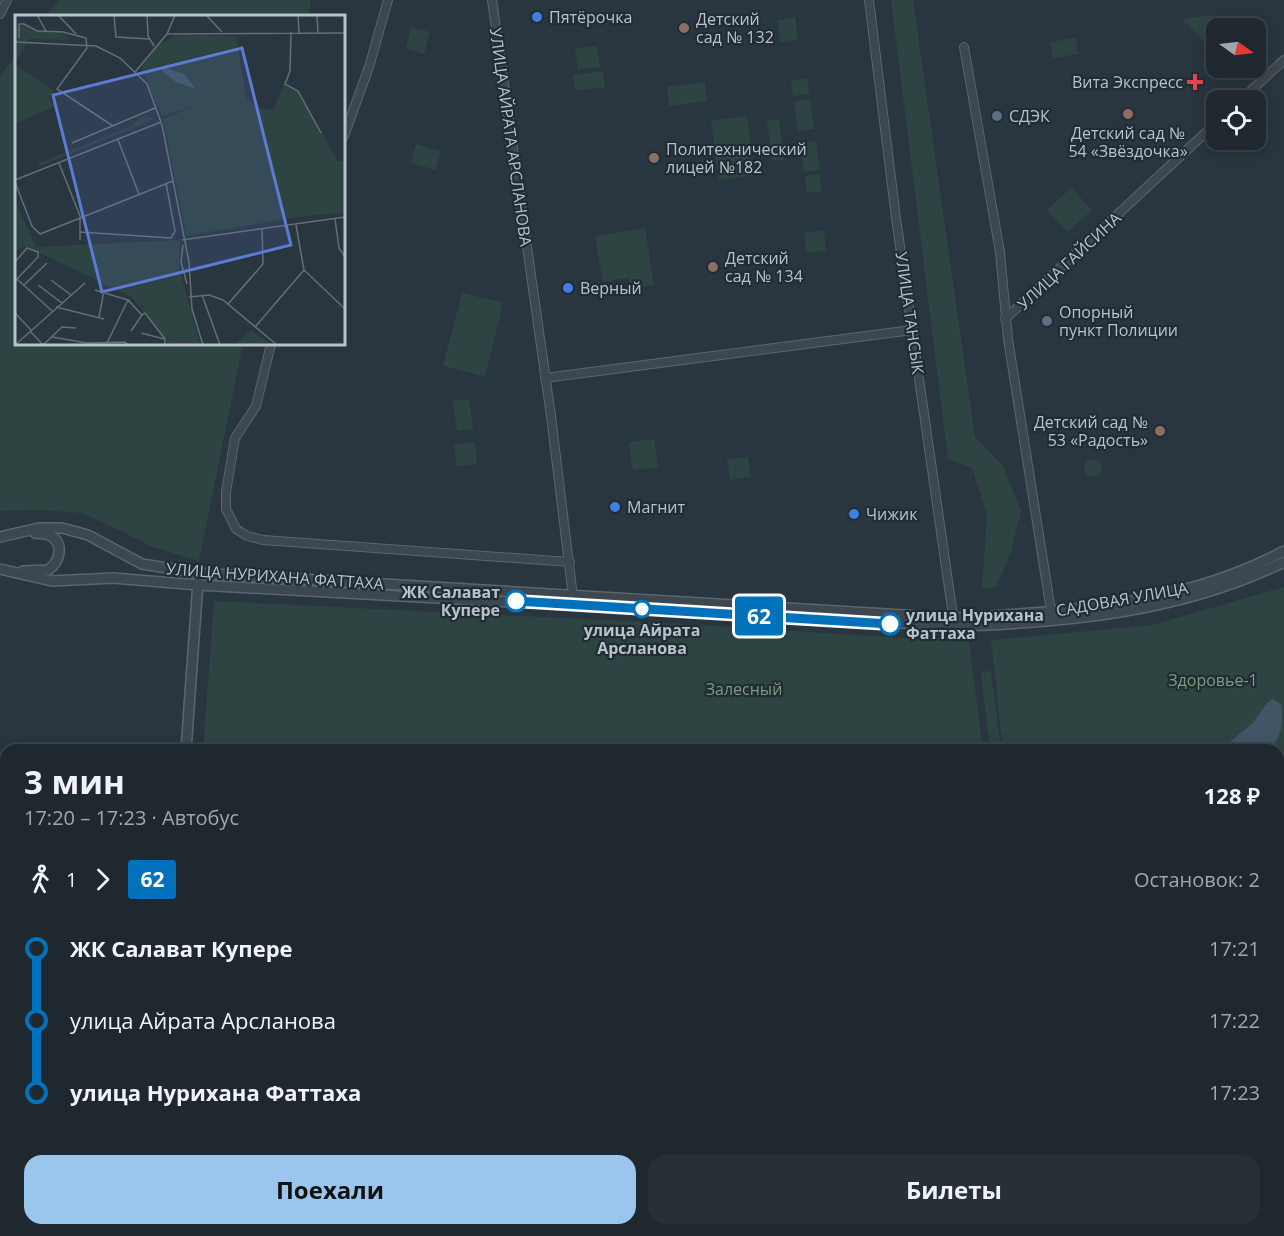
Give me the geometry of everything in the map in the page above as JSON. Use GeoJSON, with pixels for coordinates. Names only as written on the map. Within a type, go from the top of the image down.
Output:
{"type":"FeatureCollection","features":[{"type":"Feature","properties":{"kind":"street"},"geometry":{"type":"LineString","coordinates":[[0,13],[7,0]]}},
{"type":"Feature","properties":{"kind":"street"},"geometry":{"type":"LineString","coordinates":[[345,133],[369,67],[388,0]]}},
{"type":"Feature","properties":{"kind":"street","name":"УЛИЦА АЙРАТА АРСЛАНОВА"},"geometry":{"type":"LineString","coordinates":[[492,0],[570,562],[573,600]]}},
{"type":"Feature","properties":{"kind":"street","name":"УЛИЦА ТАНСЫК"},"geometry":{"type":"LineString","coordinates":[[869,0],[912,330],[954,622]]}},
{"type":"Feature","properties":{"kind":"street"},"geometry":{"type":"LineString","coordinates":[[964,47],[1000,252],[1005,319]]}},
{"type":"Feature","properties":{"kind":"street"},"geometry":{"type":"LineString","coordinates":[[1252,90],[1284,60]]}},
{"type":"Feature","properties":{"kind":"street","name":"УЛИЦА ГАЙСИНА"},"geometry":{"type":"LineString","coordinates":[[1051,611],[1005,319],[1206,132]]}},
{"type":"Feature","properties":{"kind":"street"},"geometry":{"type":"LineString","coordinates":[[545,378],[912,330]]}},
{"type":"Feature","properties":{"kind":"street"},"geometry":{"type":"LineString","coordinates":[[271,345],[256,406],[235,438],[232,450],[226,509],[236,529],[247,536],[263,540],[570,562]]}},
{"type":"Feature","properties":{"kind":"street","name":"УЛИЦА НУРИХАНА ФАТТАХА"},"geometry":{"type":"LineString","coordinates":[[0,537],[51,527],[74,531],[142,564],[198,573],[573,600],[954,622]]}},
{"type":"Feature","properties":{"kind":"street"},"geometry":{"type":"LineString","coordinates":[[15,573],[48,570],[57,561],[59,555],[59,547],[51,536],[27,531]]}},
{"type":"Feature","properties":{"kind":"street","name":"САДОВАЯ УЛИЦА"},"geometry":{"type":"LineString","coordinates":[[954,622],[1150,597],[1203,585],[1284,551]]}},
{"type":"Feature","properties":{"kind":"street","name":"САДОВАЯ УЛИЦА"},"geometry":{"type":"LineString","coordinates":[[954,622],[1051,622],[1163,605],[1209,593],[1284,562]]}},
{"type":"Feature","properties":{"kind":"street","name":"УЛИЦА НУРИХАНА ФАТТАХА"},"geometry":{"type":"LineString","coordinates":[[0,569],[52,581],[113,578],[198,585],[573,600]]}},
{"type":"Feature","properties":{"kind":"street"},"geometry":{"type":"LineString","coordinates":[[186,744],[198,573]]}},
{"type":"Feature","properties":{"kind":"green space"},"geometry":{"type":"Polygon","coordinates":[[[59,0],[311,0],[308,15],[47,15],[59,0]]]}},
{"type":"Feature","properties":{"kind":"green space"},"geometry":{"type":"Polygon","coordinates":[[[891,0],[913,0],[975,437],[1003,466],[1021,511],[1011,552],[996,587],[982,588],[987,515],[972,468],[948,459],[891,0]]]}},
{"type":"Feature","properties":{"kind":"green space"},"geometry":{"type":"Polygon","coordinates":[[[1212,15],[1215,18],[1206,18],[1206,44],[1182,19],[1212,15]]]}},
{"type":"Feature","properties":{"kind":"green space"},"geometry":{"type":"Polygon","coordinates":[[[795,17],[798,39],[780,42],[777,20],[795,17]]]}},
{"type":"Feature","properties":{"kind":"green space"},"geometry":{"type":"Polygon","coordinates":[[[411,27],[430,32],[424,54],[406,49],[411,27]]]}},
{"type":"Feature","properties":{"kind":"green space"},"geometry":{"type":"Polygon","coordinates":[[[1076,38],[1078,54],[1053,58],[1050,42],[1076,38]]]}},
{"type":"Feature","properties":{"kind":"green space"},"geometry":{"type":"Polygon","coordinates":[[[597,46],[600,67],[578,70],[575,49],[597,46]]]}},
{"type":"Feature","properties":{"kind":"green space"},"geometry":{"type":"Polygon","coordinates":[[[15,56],[15,345],[243,345],[199,561],[153,547],[83,513],[38,510],[0,511],[0,76],[15,56]]]}},
{"type":"Feature","properties":{"kind":"green space"},"geometry":{"type":"Polygon","coordinates":[[[603,71],[605,87],[575,90],[573,75],[603,71]]]}},
{"type":"Feature","properties":{"kind":"green space"},"geometry":{"type":"Polygon","coordinates":[[[807,78],[809,94],[793,96],[791,81],[807,78]]]}},
{"type":"Feature","properties":{"kind":"green space"},"geometry":{"type":"Polygon","coordinates":[[[705,82],[707,101],[669,106],[667,87],[705,82]]]}},
{"type":"Feature","properties":{"kind":"green space"},"geometry":{"type":"Polygon","coordinates":[[[810,99],[814,129],[798,131],[794,102],[810,99]]]}},
{"type":"Feature","properties":{"kind":"green space"},"geometry":{"type":"Polygon","coordinates":[[[747,116],[755,175],[719,180],[711,121],[747,116]]]}},
{"type":"Feature","properties":{"kind":"green space"},"geometry":{"type":"Polygon","coordinates":[[[779,119],[784,160],[772,161],[767,120],[779,119]]]}},
{"type":"Feature","properties":{"kind":"green space"},"geometry":{"type":"Polygon","coordinates":[[[816,141],[820,170],[804,172],[800,143],[816,141]]]}},
{"type":"Feature","properties":{"kind":"green space"},"geometry":{"type":"Polygon","coordinates":[[[416,144],[441,151],[436,170],[411,163],[416,144]]]}},
{"type":"Feature","properties":{"kind":"green space"},"geometry":{"type":"Polygon","coordinates":[[[819,174],[822,191],[807,193],[805,176],[819,174]]]}},
{"type":"Feature","properties":{"kind":"green space"},"geometry":{"type":"Polygon","coordinates":[[[1071,188],[1092,210],[1068,232],[1047,210],[1071,188]]]}},
{"type":"Feature","properties":{"kind":"green space"},"geometry":{"type":"Polygon","coordinates":[[[645,228],[654,285],[631,288],[629,278],[603,282],[595,236],[645,228]]]}},
{"type":"Feature","properties":{"kind":"green space"},"geometry":{"type":"Polygon","coordinates":[[[824,230],[826,250],[807,253],[804,233],[824,230]]]}},
{"type":"Feature","properties":{"kind":"green space"},"geometry":{"type":"Polygon","coordinates":[[[462,293],[503,303],[485,377],[443,366],[462,293]]]}},
{"type":"Feature","properties":{"kind":"green space"},"geometry":{"type":"Polygon","coordinates":[[[469,399],[473,429],[457,431],[453,401],[469,399]]]}},
{"type":"Feature","properties":{"kind":"green space"},"geometry":{"type":"Polygon","coordinates":[[[654,439],[658,467],[635,470],[632,467],[629,442],[654,439]]]}},
{"type":"Feature","properties":{"kind":"green space"},"geometry":{"type":"Polygon","coordinates":[[[475,442],[477,464],[457,466],[454,444],[475,442]]]}},
{"type":"Feature","properties":{"kind":"green space"},"geometry":{"type":"Polygon","coordinates":[[[748,457],[751,477],[730,480],[727,459],[748,457]]]}},
{"type":"Feature","properties":{"kind":"green space"},"geometry":{"type":"Polygon","coordinates":[[[1093,459],[1099,462],[1102,468],[1099,474],[1093,477],[1087,474],[1084,468],[1087,462],[1093,459]]]}},
{"type":"Feature","properties":{"kind":"green space","name":"Здоровье-1"},"geometry":{"type":"Polygon","coordinates":[[[1284,587],[1284,744],[1002,744],[991,640],[1152,625],[1284,587]]]}},
{"type":"Feature","properties":{"kind":"green space","name":"Залесный"},"geometry":{"type":"Polygon","coordinates":[[[214,601],[667,623],[969,642],[982,744],[203,744],[214,601]]]}},
{"type":"Feature","properties":{"kind":"green space"},"geometry":{"type":"Polygon","coordinates":[[[991,671],[1000,744],[989,744],[981,672],[991,671]]]}},
{"type":"Feature","properties":{"kind":"water"},"geometry":{"type":"Polygon","coordinates":[[[1273,699],[1281,704],[1282,723],[1280,733],[1274,744],[1227,744],[1253,723],[1267,703],[1273,699]]]}},
{"type":"Feature","properties":{"kind":"bus line","name":"62"},"geometry":{"type":"LineString","coordinates":[[516,601],[890,624]]}},
{"type":"Feature","properties":{"kind":"place","name":"Пятёрочка"},"geometry":{"type":"Point","coordinates":[537,17]}},
{"type":"Feature","properties":{"kind":"place","name":"Детский сад № 132"},"geometry":{"type":"Point","coordinates":[684,28]}},
{"type":"Feature","properties":{"kind":"place","name":"Вита Экспресс"},"geometry":{"type":"Point","coordinates":[1195,82]}},
{"type":"Feature","properties":{"kind":"place","name":"Детский сад № 54 «Звёздочка»"},"geometry":{"type":"Point","coordinates":[1128,114]}},
{"type":"Feature","properties":{"kind":"place","name":"СДЭК"},"geometry":{"type":"Point","coordinates":[997,116]}},
{"type":"Feature","properties":{"kind":"place","name":"Политехнический лицей №182"},"geometry":{"type":"Point","coordinates":[654,158]}},
{"type":"Feature","properties":{"kind":"place","name":"Детский сад № 134"},"geometry":{"type":"Point","coordinates":[713,267]}},
{"type":"Feature","properties":{"kind":"place","name":"Верный"},"geometry":{"type":"Point","coordinates":[568,288]}},
{"type":"Feature","properties":{"kind":"place","name":"Опорный пункт Полиции"},"geometry":{"type":"Point","coordinates":[1047,321]}},
{"type":"Feature","properties":{"kind":"place","name":"Детский сад № 53 «Радость»"},"geometry":{"type":"Point","coordinates":[1160,431]}},
{"type":"Feature","properties":{"kind":"place","name":"Магнит"},"geometry":{"type":"Point","coordinates":[615,507]}},
{"type":"Feature","properties":{"kind":"place","name":"Чижик"},"geometry":{"type":"Point","coordinates":[854,514]}},
{"type":"Feature","properties":{"kind":"place","name":"ЖК Салават Купере"},"geometry":{"type":"Point","coordinates":[516,601]}},
{"type":"Feature","properties":{"kind":"place","name":"улица Айрата Арсланова"},"geometry":{"type":"Point","coordinates":[642,609]}},
{"type":"Feature","properties":{"kind":"place","name":"улица Нурихана Фаттаха"},"geometry":{"type":"Point","coordinates":[890,624]}}]}
